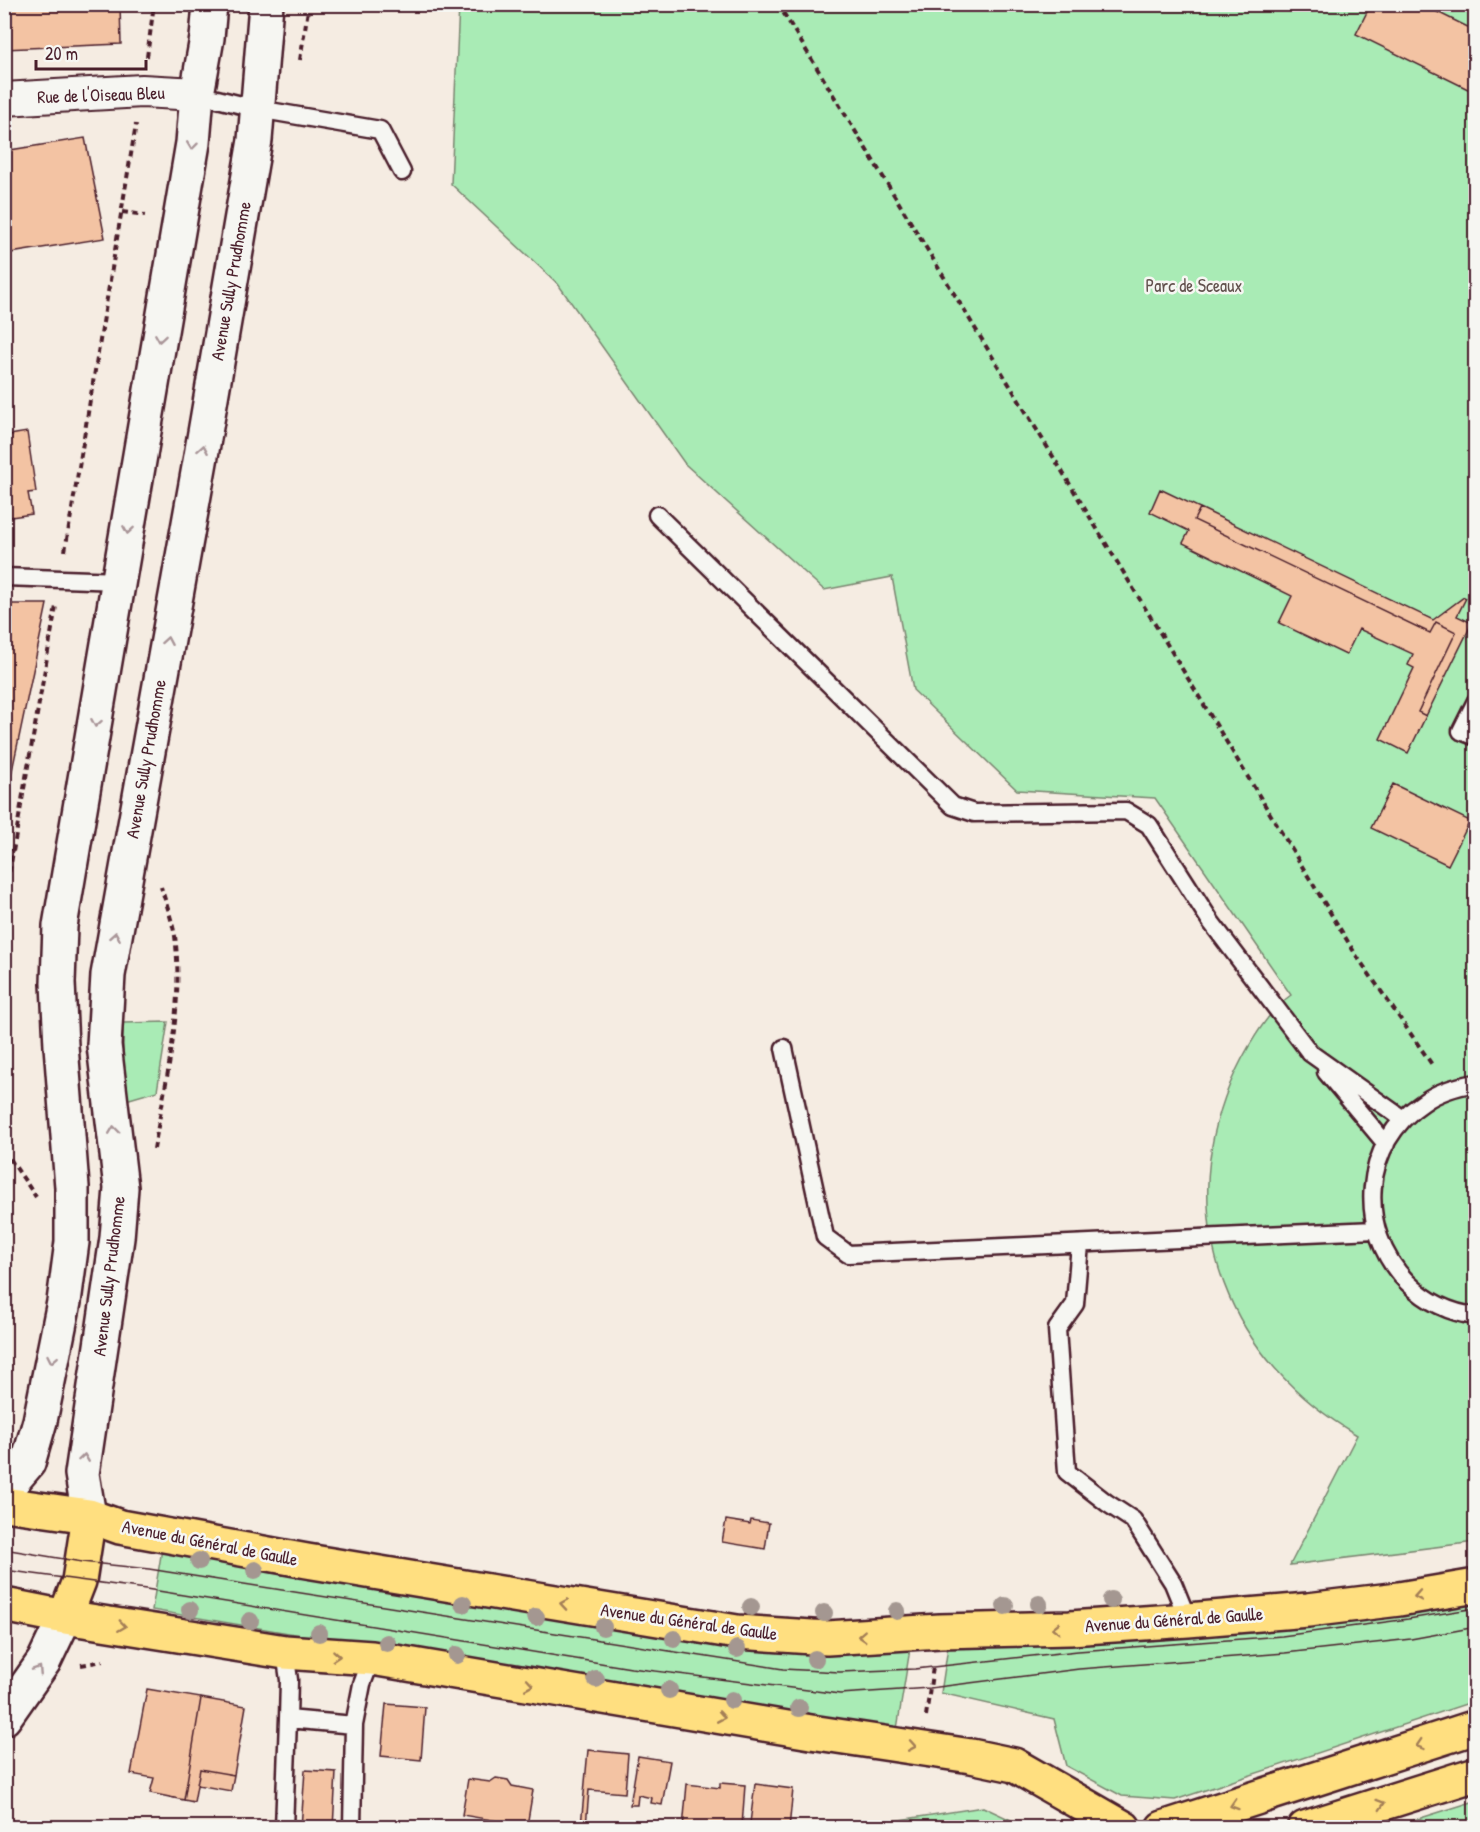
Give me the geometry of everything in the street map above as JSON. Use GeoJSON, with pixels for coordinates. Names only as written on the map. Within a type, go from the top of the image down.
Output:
{"type":"FeatureCollection","features":[{"type":"Feature","properties":{"kind":"main road"},"geometry":{"type":"LineString","coordinates":[[4,1491],[28,1463],[40,1421],[64,1302],[72,1242],[72,1187],[58,983],[60,926],[193,143],[197,94],[207,38],[210,4]]}},
{"type":"Feature","properties":{"kind":"main road","name":"Avenue Sully Prudhomme"},"geometry":{"type":"LineString","coordinates":[[89,1516],[82,1474],[117,1238],[120,1188],[104,1045],[108,975],[255,140],[266,4]]}},
{"type":"Feature","properties":{"kind":"main road","name":"Avenue du Général de Gaulle"},"geometry":{"type":"LineString","coordinates":[[4,1504],[89,1516],[120,1527],[296,1559],[737,1632],[827,1638],[940,1631],[1070,1628],[1308,1611],[1476,1586]]}},
{"type":"Feature","properties":{"kind":"main road"},"geometry":{"type":"LineString","coordinates":[[4,1718],[44,1661],[64,1617],[79,1581],[89,1516]]}},
{"type":"Feature","properties":{"kind":"main road"},"geometry":{"type":"LineString","coordinates":[[4,1605],[64,1617],[285,1652],[372,1658],[1014,1765],[1124,1827]]}},
{"type":"Feature","properties":{"kind":"main road"},"geometry":{"type":"LineString","coordinates":[[1163,1827],[1476,1727]]}},
{"type":"Feature","properties":{"kind":"main road"},"geometry":{"type":"LineString","coordinates":[[1305,1827],[1476,1774]]}},
{"type":"Feature","properties":{"kind":"street","name":"Rue de l'Oiseau Bleu"},"geometry":{"type":"LineString","coordinates":[[4,99],[142,92],[197,94]]}},
{"type":"Feature","properties":{"kind":"lane"},"geometry":{"type":"LineString","coordinates":[[197,94],[258,109],[380,130],[402,172]]}},
{"type":"Feature","properties":{"kind":"lane"},"geometry":{"type":"LineString","coordinates":[[657,515],[953,806],[974,813],[1126,811],[1149,825],[1211,922],[1310,1053],[1386,1144]]}},
{"type":"Feature","properties":{"kind":"lane"},"geometry":{"type":"LineString","coordinates":[[4,577],[120,581]]}},
{"type":"Feature","properties":{"kind":"lane"},"geometry":{"type":"LineString","coordinates":[[1476,701],[1461,731],[1476,737]]}},
{"type":"Feature","properties":{"kind":"lane"},"geometry":{"type":"LineString","coordinates":[[784,1048],[825,1237],[848,1254],[1375,1230]]}},
{"type":"Feature","properties":{"kind":"lane"},"geometry":{"type":"LineString","coordinates":[[1310,1053],[1403,1119]]}},
{"type":"Feature","properties":{"kind":"lane"},"geometry":{"type":"LineString","coordinates":[[1476,1083],[1448,1089],[1424,1102],[1403,1119],[1386,1144],[1375,1171],[1371,1201],[1375,1230],[1392,1267],[1420,1296],[1457,1313],[1476,1316]]}},
{"type":"Feature","properties":{"kind":"lane"},"geometry":{"type":"LineString","coordinates":[[1080,1244],[1075,1304],[1057,1329],[1067,1472],[1133,1520],[1173,1583],[1188,1620]]}},
{"type":"Feature","properties":{"kind":"lane"},"geometry":{"type":"LineString","coordinates":[[284,1827],[289,1680],[285,1652]]}},
{"type":"Feature","properties":{"kind":"lane"},"geometry":{"type":"LineString","coordinates":[[352,1827],[354,1725],[362,1683],[372,1658]]}},
{"type":"Feature","properties":{"kind":"lane"},"geometry":{"type":"LineString","coordinates":[[288,1719],[354,1725]]}},
{"type":"Feature","properties":{"kind":"path"},"geometry":{"type":"LineString","coordinates":[[122,212],[152,33],[154,4]]}},
{"type":"Feature","properties":{"kind":"path"},"geometry":{"type":"LineString","coordinates":[[778,4],[1356,955],[1448,1089]]}},
{"type":"Feature","properties":{"kind":"path"},"geometry":{"type":"LineString","coordinates":[[153,1152],[174,1036],[178,984],[175,935],[160,884]]}},
{"type":"Feature","properties":{"kind":"path"},"geometry":{"type":"LineString","coordinates":[[921,1748],[940,1631]]}},
{"type":"Feature","properties":{"kind":"green space","name":"Parc de Sceaux"},"geometry":{"type":"Polygon","coordinates":[[[459,5],[1475,5],[1475,1542],[1290,1565],[1357,1435],[1312,1404],[1275,1368],[1246,1328],[1224,1284],[1211,1237],[1208,1187],[1214,1136],[1230,1084],[1248,1048],[1264,1023],[1291,995],[1155,798],[1017,790],[913,690],[892,577],[824,590],[685,464],[558,284],[451,184],[459,5]]]}},
{"type":"Feature","properties":{"kind":"green space"},"geometry":{"type":"Polygon","coordinates":[[[168,1022],[157,1091],[126,1100],[123,1074],[123,1023],[168,1022]]]}},
{"type":"Feature","properties":{"kind":"green space"},"geometry":{"type":"Polygon","coordinates":[[[162,1549],[910,1649],[896,1735],[152,1610],[162,1549]]]}},
{"type":"Feature","properties":{"kind":"green space"},"geometry":{"type":"Polygon","coordinates":[[[1475,1597],[1475,1701],[1175,1800],[1122,1796],[1066,1766],[1054,1719],[941,1693],[948,1647],[1475,1597]]]}},
{"type":"Feature","properties":{"kind":"green space"},"geometry":{"type":"Polygon","coordinates":[[[1475,1801],[1475,1827],[1392,1827],[1475,1801]]]}},
{"type":"Feature","properties":{"kind":"green space"},"geometry":{"type":"Polygon","coordinates":[[[983,1807],[1026,1827],[854,1827],[983,1807]]]}},
{"type":"Feature","properties":{"kind":"building"},"geometry":{"type":"Polygon","coordinates":[[[4,4],[120,4],[121,44],[4,49],[4,4]]]}},
{"type":"Feature","properties":{"kind":"building"},"geometry":{"type":"Polygon","coordinates":[[[1371,4],[1421,4],[1476,31],[1476,93],[1356,34],[1371,4]]]}},
{"type":"Feature","properties":{"kind":"building"},"geometry":{"type":"Polygon","coordinates":[[[85,138],[105,238],[4,254],[4,151],[85,138]]]}},
{"type":"Feature","properties":{"kind":"building"},"geometry":{"type":"Polygon","coordinates":[[[27,432],[36,492],[28,493],[32,514],[4,518],[4,436],[27,432]]]}},
{"type":"Feature","properties":{"kind":"building"},"geometry":{"type":"Polygon","coordinates":[[[1160,489],[1200,508],[1194,520],[1430,633],[1436,622],[1456,632],[1418,712],[1426,716],[1408,753],[1380,739],[1414,668],[1408,665],[1413,654],[1359,629],[1346,655],[1279,623],[1292,596],[1183,543],[1189,531],[1150,512],[1160,489]]]}},
{"type":"Feature","properties":{"kind":"building"},"geometry":{"type":"Polygon","coordinates":[[[1200,508],[1433,620],[1464,597],[1466,598],[1457,616],[1472,623],[1426,716],[1418,712],[1456,632],[1436,622],[1430,633],[1194,520],[1200,508]]]}},
{"type":"Feature","properties":{"kind":"building"},"geometry":{"type":"Polygon","coordinates":[[[4,604],[47,604],[4,809],[4,604]]]}},
{"type":"Feature","properties":{"kind":"building"},"geometry":{"type":"Polygon","coordinates":[[[1393,784],[1470,821],[1448,865],[1371,828],[1393,784]]]}},
{"type":"Feature","properties":{"kind":"building"},"geometry":{"type":"Polygon","coordinates":[[[726,1520],[750,1524],[751,1520],[769,1523],[765,1549],[722,1542],[726,1520]]]}},
{"type":"Feature","properties":{"kind":"building"},"geometry":{"type":"Polygon","coordinates":[[[147,1689],[201,1698],[184,1800],[150,1793],[154,1778],[131,1774],[147,1689]]]}},
{"type":"Feature","properties":{"kind":"building"},"geometry":{"type":"Polygon","coordinates":[[[201,1698],[246,1706],[234,1775],[200,1769],[194,1802],[184,1800],[201,1698]]]}},
{"type":"Feature","properties":{"kind":"building"},"geometry":{"type":"Polygon","coordinates":[[[386,1704],[425,1707],[421,1760],[381,1756],[386,1704]]]}},
{"type":"Feature","properties":{"kind":"building"},"geometry":{"type":"Polygon","coordinates":[[[588,1750],[628,1754],[625,1793],[589,1790],[586,1827],[581,1826],[588,1750]]]}},
{"type":"Feature","properties":{"kind":"building"},"geometry":{"type":"Polygon","coordinates":[[[638,1756],[670,1761],[662,1805],[651,1803],[652,1798],[638,1795],[637,1805],[630,1805],[638,1756]]]}},
{"type":"Feature","properties":{"kind":"building"},"geometry":{"type":"Polygon","coordinates":[[[200,1769],[234,1775],[231,1791],[197,1785],[200,1769]]]}},
{"type":"Feature","properties":{"kind":"building"},"geometry":{"type":"Polygon","coordinates":[[[305,1770],[336,1772],[333,1828],[301,1828],[305,1770]]]}},
{"type":"Feature","properties":{"kind":"building"},"geometry":{"type":"Polygon","coordinates":[[[496,1778],[508,1780],[512,1786],[533,1790],[527,1826],[462,1815],[468,1779],[490,1782],[496,1778]]]}},
{"type":"Feature","properties":{"kind":"building"},"geometry":{"type":"Polygon","coordinates":[[[720,1783],[745,1785],[742,1826],[683,1828],[687,1784],[720,1788],[720,1783]]]}},
{"type":"Feature","properties":{"kind":"building"},"geometry":{"type":"Polygon","coordinates":[[[755,1784],[793,1789],[789,1828],[750,1823],[755,1784]]]}},
{"type":"Feature","properties":{"kind":"building"},"geometry":{"type":"Polygon","coordinates":[[[366,1823],[382,1824],[382,1828],[365,1828],[366,1823]]]}},
{"type":"Feature","properties":{"kind":"tram line"},"geometry":{"type":"LineString","coordinates":[[4,1549],[82,1562],[149,1569],[783,1669],[840,1672],[915,1669],[1078,1651],[1282,1636],[1476,1608]]}},
{"type":"Feature","properties":{"kind":"tram line"},"geometry":{"type":"LineString","coordinates":[[4,1570],[146,1589],[631,1668],[840,1694],[930,1688],[1079,1669],[1285,1653],[1411,1639],[1476,1627]]}}]}
